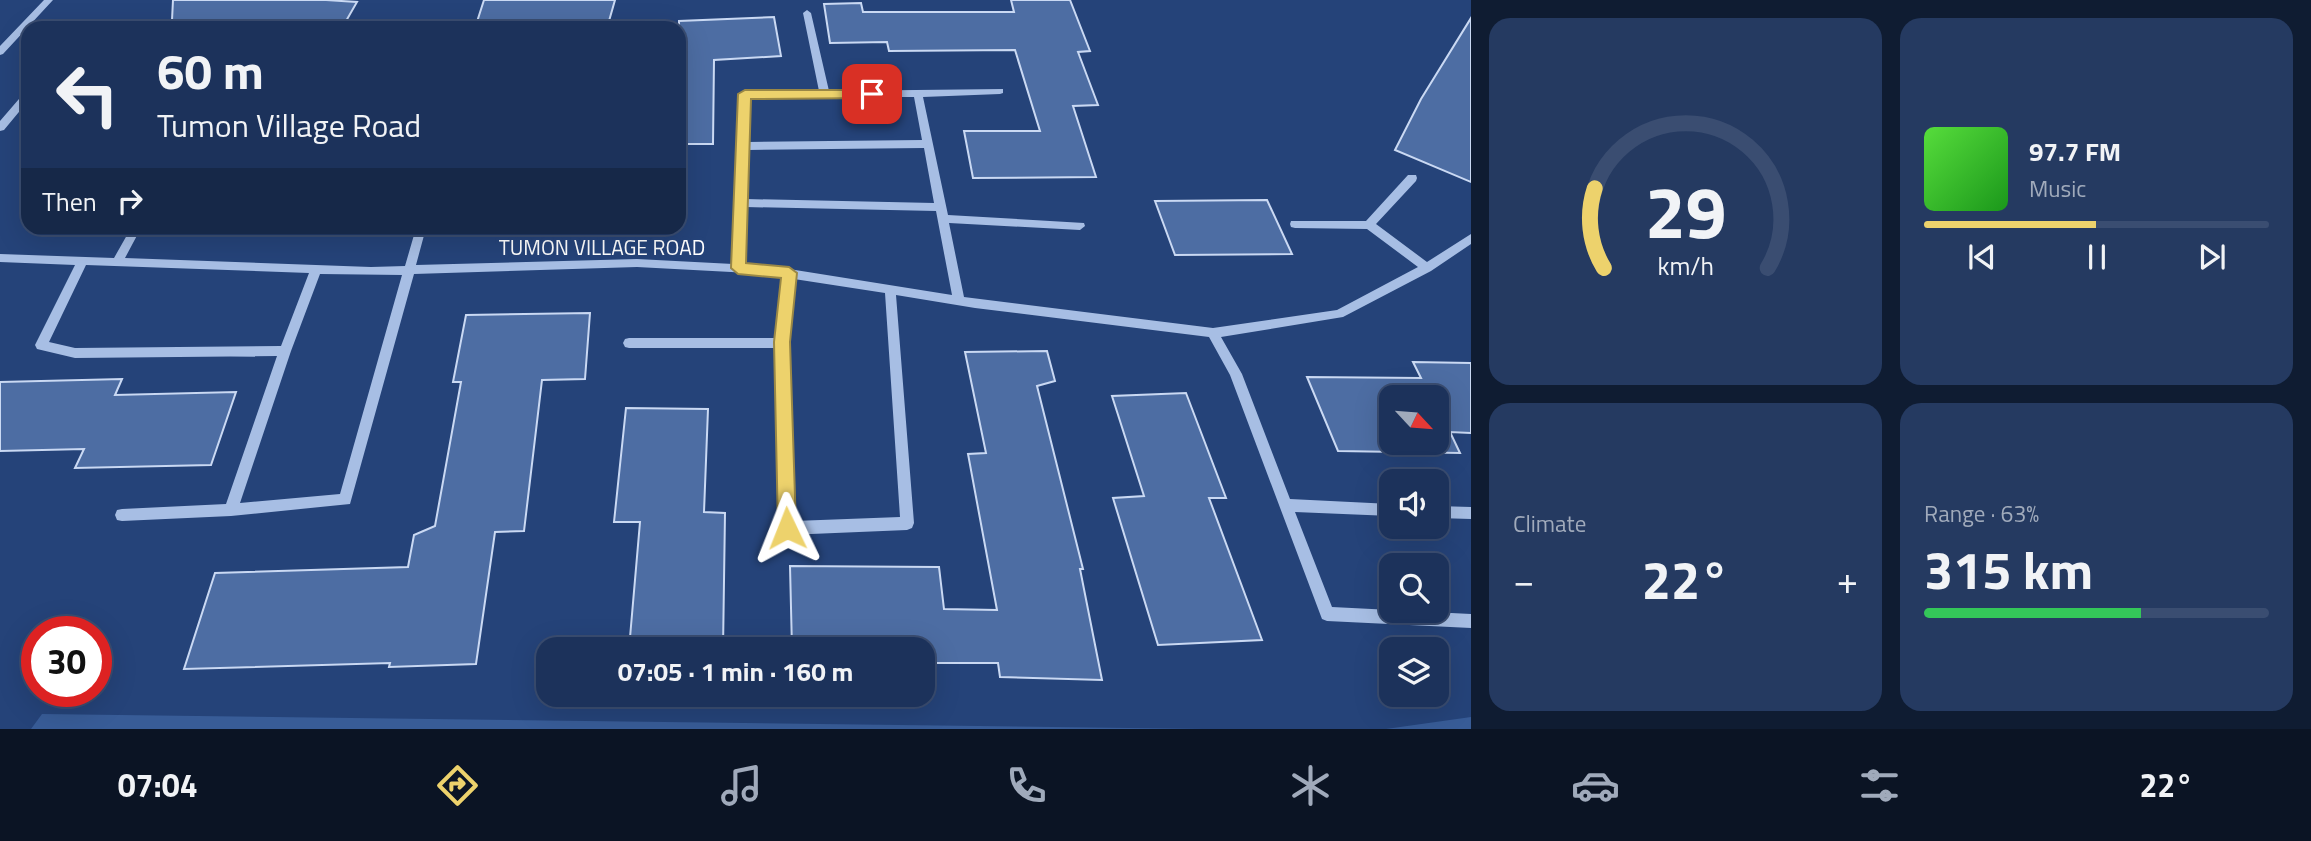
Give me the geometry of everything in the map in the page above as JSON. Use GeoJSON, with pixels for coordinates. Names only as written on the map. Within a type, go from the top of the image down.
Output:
{"type":"FeatureCollection","features":[{"type":"Feature","properties":{"kind":"street"},"geometry":{"type":"LineString","coordinates":[[29,21],[49,0]]}},
{"type":"Feature","properties":{"kind":"street"},"geometry":{"type":"LineString","coordinates":[[807,13],[825,94]]}},
{"type":"Feature","properties":{"kind":"street"},"geometry":{"type":"LineString","coordinates":[[0,52],[21,30]]}},
{"type":"Feature","properties":{"kind":"street"},"geometry":{"type":"LineString","coordinates":[[738,268],[745,94],[1000,91]]}},
{"type":"Feature","properties":{"kind":"street"},"geometry":{"type":"LineString","coordinates":[[918,94],[958,300]]}},
{"type":"Feature","properties":{"kind":"street"},"geometry":{"type":"LineString","coordinates":[[0,128],[21,103]]}},
{"type":"Feature","properties":{"kind":"street"},"geometry":{"type":"LineString","coordinates":[[743,146],[929,144]]}},
{"type":"Feature","properties":{"kind":"street"},"geometry":{"type":"LineString","coordinates":[[1369,225],[1412,178]]}},
{"type":"Feature","properties":{"kind":"street"},"geometry":{"type":"LineString","coordinates":[[741,203],[942,213],[1080,226]]}},
{"type":"Feature","properties":{"kind":"street"},"geometry":{"type":"LineString","coordinates":[[1296,224],[1369,225],[1427,268]]}},
{"type":"Feature","properties":{"kind":"street"},"geometry":{"type":"LineString","coordinates":[[117,262],[132,235]]}},
{"type":"Feature","properties":{"kind":"street"},"geometry":{"type":"LineString","coordinates":[[122,514],[231,510],[345,500],[419,235]]}},
{"type":"Feature","properties":{"kind":"street","name":"TUMON VILLAGE ROAD"},"geometry":{"type":"LineString","coordinates":[[0,258],[316,269],[408,270],[637,263],[738,268],[1213,333],[1339,314],[1427,268],[1471,238]]}},
{"type":"Feature","properties":{"kind":"street"},"geometry":{"type":"LineString","coordinates":[[83,261],[41,345],[75,353],[285,351]]}},
{"type":"Feature","properties":{"kind":"street"},"geometry":{"type":"LineString","coordinates":[[231,510],[316,269]]}},
{"type":"Feature","properties":{"kind":"street"},"geometry":{"type":"LineString","coordinates":[[789,273],[782,342],[787,528],[907,523],[890,289]]}},
{"type":"Feature","properties":{"kind":"street"},"geometry":{"type":"LineString","coordinates":[[1213,333],[1237,374],[1327,614],[1471,621]]}},
{"type":"Feature","properties":{"kind":"street"},"geometry":{"type":"LineString","coordinates":[[629,342],[782,342]]}},
{"type":"Feature","properties":{"kind":"street"},"geometry":{"type":"LineString","coordinates":[[1286,505],[1379,509]]}},
{"type":"Feature","properties":{"kind":"street"},"geometry":{"type":"LineString","coordinates":[[1449,512],[1471,513]]}},
{"type":"Feature","properties":{"kind":"shaded area"},"geometry":{"type":"Polygon","coordinates":[[[42,714],[1205,729],[31,729],[42,714]]]}},
{"type":"Feature","properties":{"kind":"shaded area"},"geometry":{"type":"Polygon","coordinates":[[[1471,717],[1471,729],[1386,729],[1471,717]]]}},
{"type":"Feature","properties":{"kind":"building"},"geometry":{"type":"Polygon","coordinates":[[[173,0],[357,2],[346,21],[172,20],[173,0]]]}},
{"type":"Feature","properties":{"kind":"building"},"geometry":{"type":"Polygon","coordinates":[[[484,0],[615,0],[609,21],[477,21],[484,0]]]}},
{"type":"Feature","properties":{"kind":"building"},"geometry":{"type":"Polygon","coordinates":[[[1011,0],[1070,0],[1090,51],[1078,52],[1098,105],[1073,106],[1096,177],[973,178],[964,131],[1040,131],[1015,50],[889,51],[887,42],[830,43],[824,4],[861,3],[863,12],[1014,12],[1011,0]]]}},
{"type":"Feature","properties":{"kind":"building"},"geometry":{"type":"Polygon","coordinates":[[[774,17],[781,56],[714,60],[713,144],[686,144],[686,21],[679,21],[774,17]]]}},
{"type":"Feature","properties":{"kind":"building"},"geometry":{"type":"Polygon","coordinates":[[[1471,18],[1471,182],[1395,150],[1421,99],[1471,18]]]}},
{"type":"Feature","properties":{"kind":"building"},"geometry":{"type":"Polygon","coordinates":[[[1267,200],[1292,254],[1175,255],[1155,201],[1267,200]]]}},
{"type":"Feature","properties":{"kind":"building"},"geometry":{"type":"Polygon","coordinates":[[[590,313],[585,379],[542,380],[524,531],[495,532],[476,664],[389,667],[390,663],[184,669],[215,573],[408,567],[414,535],[435,526],[461,382],[453,382],[466,315],[590,313]]]}},
{"type":"Feature","properties":{"kind":"building"},"geometry":{"type":"Polygon","coordinates":[[[1047,351],[1055,381],[1037,386],[1083,569],[1080,569],[1102,680],[1000,677],[998,663],[935,663],[935,637],[792,637],[790,566],[939,567],[944,609],[997,610],[968,454],[986,453],[965,352],[1047,351]]]}},
{"type":"Feature","properties":{"kind":"building"},"geometry":{"type":"Polygon","coordinates":[[[1413,362],[1471,363],[1471,433],[1450,432],[1460,453],[1449,453],[1449,385],[1379,385],[1379,452],[1338,451],[1307,377],[1421,378],[1413,362]]]}},
{"type":"Feature","properties":{"kind":"building"},"geometry":{"type":"Polygon","coordinates":[[[122,379],[115,395],[236,392],[211,465],[75,468],[84,449],[0,451],[0,382],[122,379]]]}},
{"type":"Feature","properties":{"kind":"building"},"geometry":{"type":"Polygon","coordinates":[[[1186,393],[1226,498],[1209,498],[1262,640],[1158,645],[1113,498],[1144,496],[1112,396],[1186,393]]]}},
{"type":"Feature","properties":{"kind":"building"},"geometry":{"type":"Polygon","coordinates":[[[626,408],[708,409],[704,512],[725,513],[723,637],[630,637],[640,522],[614,522],[626,408]]]}},
{"type":"Feature","properties":{"kind":"route"},"geometry":{"type":"LineString","coordinates":[[787,528],[782,342],[789,273],[738,268],[745,94],[872,94]]}}]}
